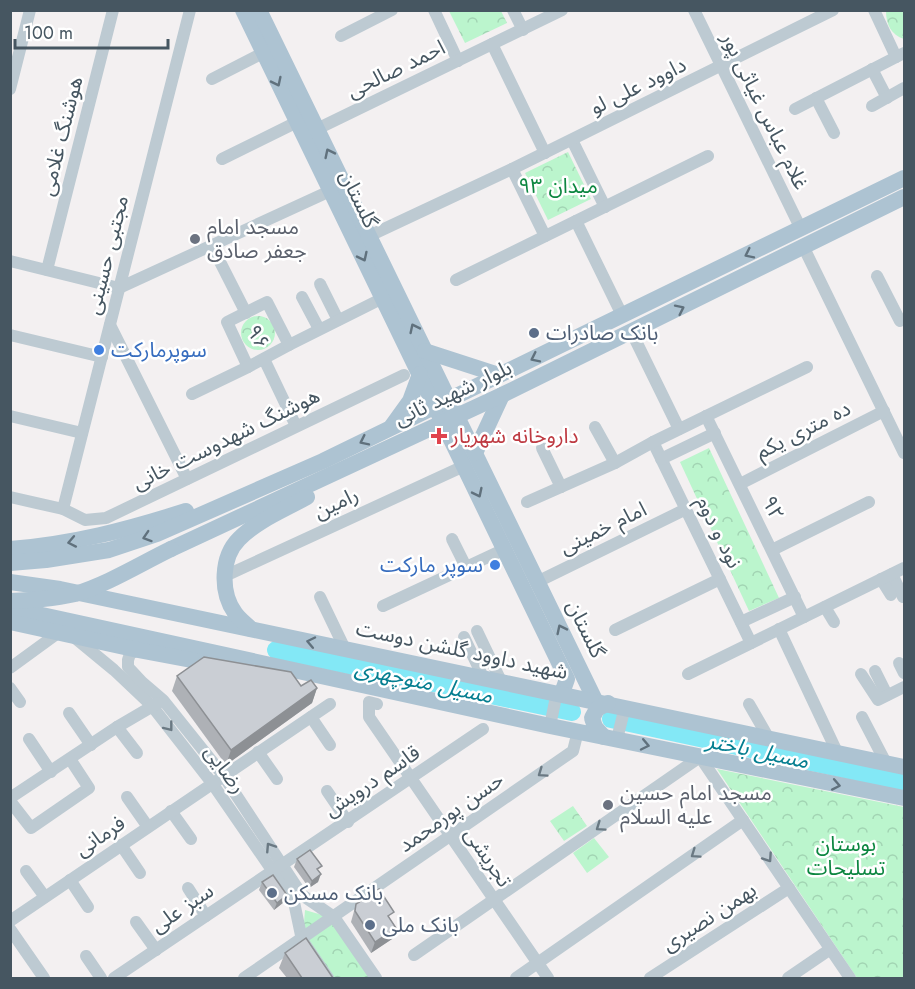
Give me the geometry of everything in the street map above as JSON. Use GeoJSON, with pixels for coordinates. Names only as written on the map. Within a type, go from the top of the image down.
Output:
{"type":"FeatureCollection","features":[{"type":"Feature","properties":{"kind":"main road","name":"گلستان"},"geometry":{"type":"LineString","coordinates":[[243,10],[383,298],[412,375],[442,403]]}},
{"type":"Feature","properties":{"kind":"main road","name":"گلستان"},"geometry":{"type":"LineString","coordinates":[[259,10],[425,351],[442,403],[470,460],[537,582],[584,678],[609,703]]}},
{"type":"Feature","properties":{"kind":"main road","name":"بلوار شهید ثانی"},"geometry":{"type":"LineString","coordinates":[[10,563],[109,550],[157,534],[323,461],[904,178]]}},
{"type":"Feature","properties":{"kind":"main road","name":"بلوار شهید ثانی"},"geometry":{"type":"LineString","coordinates":[[10,601],[75,594],[112,578],[632,333],[904,197]]}},
{"type":"Feature","properties":{"kind":"main road"},"geometry":{"type":"LineString","coordinates":[[801,229],[804,248]]}},
{"type":"Feature","properties":{"kind":"main road"},"geometry":{"type":"LineString","coordinates":[[425,351],[499,375]]}},
{"type":"Feature","properties":{"kind":"main road"},"geometry":{"type":"LineString","coordinates":[[390,429],[410,401],[412,375]]}},
{"type":"Feature","properties":{"kind":"main road"},"geometry":{"type":"LineString","coordinates":[[470,460],[502,395]]}},
{"type":"Feature","properties":{"kind":"main road"},"geometry":{"type":"LineString","coordinates":[[251,629],[234,613],[224,588],[226,563],[237,541],[256,525],[340,479],[387,448]]}},
{"type":"Feature","properties":{"kind":"main road","name":"گلستان"},"geometry":{"type":"LineString","coordinates":[[470,460],[565,690],[582,707],[581,716],[572,730]]}},
{"type":"Feature","properties":{"kind":"main road"},"geometry":{"type":"LineString","coordinates":[[10,549],[54,546],[107,535],[269,484]]}},
{"type":"Feature","properties":{"kind":"main road","name":"شهید داوود گلشن دوست"},"geometry":{"type":"LineString","coordinates":[[10,582],[60,589],[501,681],[565,690],[609,703],[904,767]]}},
{"type":"Feature","properties":{"kind":"main road"},"geometry":{"type":"LineString","coordinates":[[10,608],[550,726],[904,798]]}},
{"type":"Feature","properties":{"kind":"main road"},"geometry":{"type":"LineString","coordinates":[[10,622],[138,650],[397,699],[502,715]]}},
{"type":"Feature","properties":{"kind":"main road"},"geometry":{"type":"LineString","coordinates":[[565,690],[584,678]]}},
{"type":"Feature","properties":{"kind":"main road"},"geometry":{"type":"LineString","coordinates":[[609,703],[597,709],[592,718],[595,727],[611,738]]}},
{"type":"Feature","properties":{"kind":"street"},"geometry":{"type":"LineString","coordinates":[[10,89],[30,10]]}},
{"type":"Feature","properties":{"kind":"street","name":"هوشنگ غلامی"},"geometry":{"type":"LineString","coordinates":[[47,270],[112,10]]}},
{"type":"Feature","properties":{"kind":"street","name":"مجتبی حسینی"},"geometry":{"type":"LineString","coordinates":[[63,509],[190,10]]}},
{"type":"Feature","properties":{"kind":"street"},"geometry":{"type":"LineString","coordinates":[[340,36],[392,10]]}},
{"type":"Feature","properties":{"kind":"street"},"geometry":{"type":"LineString","coordinates":[[434,10],[458,61]]}},
{"type":"Feature","properties":{"kind":"street"},"geometry":{"type":"LineString","coordinates":[[513,10],[523,30]]}},
{"type":"Feature","properties":{"kind":"street","name":"احمد صالحی"},"geometry":{"type":"LineString","coordinates":[[317,129],[562,10]]}},
{"type":"Feature","properties":{"kind":"street","name":"غلام عباس غیاثی ‌پور"},"geometry":{"type":"LineString","coordinates":[[694,10],[801,229]]}},
{"type":"Feature","properties":{"kind":"street","name":"داوود علی لو"},"geometry":{"type":"LineString","coordinates":[[369,236],[513,169],[833,10]]}},
{"type":"Feature","properties":{"kind":"street"},"geometry":{"type":"LineString","coordinates":[[795,109],[900,55],[874,10]]}},
{"type":"Feature","properties":{"kind":"street"},"geometry":{"type":"LineString","coordinates":[[492,45],[545,153]]}},
{"type":"Feature","properties":{"kind":"street"},"geometry":{"type":"LineString","coordinates":[[212,79],[263,53]]}},
{"type":"Feature","properties":{"kind":"street"},"geometry":{"type":"LineString","coordinates":[[872,69],[886,98]]}},
{"type":"Feature","properties":{"kind":"street"},"geometry":{"type":"LineString","coordinates":[[872,106],[904,88]]}},
{"type":"Feature","properties":{"kind":"street"},"geometry":{"type":"LineString","coordinates":[[816,98],[834,133]]}},
{"type":"Feature","properties":{"kind":"street"},"geometry":{"type":"LineString","coordinates":[[222,159],[297,122]]}},
{"type":"Feature","properties":{"kind":"street"},"geometry":{"type":"LineString","coordinates":[[572,140],[605,207]]}},
{"type":"Feature","properties":{"kind":"street"},"geometry":{"type":"LineString","coordinates":[[456,280],[708,156]]}},
{"type":"Feature","properties":{"kind":"street"},"geometry":{"type":"LineString","coordinates":[[513,169],[545,236]]}},
{"type":"Feature","properties":{"kind":"street"},"geometry":{"type":"LineString","coordinates":[[10,261],[119,288],[330,191]]}},
{"type":"Feature","properties":{"kind":"street"},"geometry":{"type":"LineString","coordinates":[[576,221],[622,315]]}},
{"type":"Feature","properties":{"kind":"street"},"geometry":{"type":"LineString","coordinates":[[212,246],[246,313]]}},
{"type":"Feature","properties":{"kind":"street"},"geometry":{"type":"LineString","coordinates":[[804,248],[904,453]]}},
{"type":"Feature","properties":{"kind":"street"},"geometry":{"type":"LineString","coordinates":[[878,276],[902,320]]}},
{"type":"Feature","properties":{"kind":"street"},"geometry":{"type":"LineString","coordinates":[[320,284],[338,320]]}},
{"type":"Feature","properties":{"kind":"street"},"geometry":{"type":"LineString","coordinates":[[302,297],[319,329]]}},
{"type":"Feature","properties":{"kind":"street"},"geometry":{"type":"LineString","coordinates":[[289,345],[383,298]]}},
{"type":"Feature","properties":{"kind":"street","name":"۹۶"},"geometry":{"type":"LineString","coordinates":[[267,302],[289,345],[248,367],[227,322],[267,302]]}},
{"type":"Feature","properties":{"kind":"street"},"geometry":{"type":"LineString","coordinates":[[110,325],[187,479]]}},
{"type":"Feature","properties":{"kind":"street"},"geometry":{"type":"LineString","coordinates":[[632,333],[679,429]]}},
{"type":"Feature","properties":{"kind":"street"},"geometry":{"type":"LineString","coordinates":[[10,335],[102,357]]}},
{"type":"Feature","properties":{"kind":"street"},"geometry":{"type":"LineString","coordinates":[[264,359],[296,426]]}},
{"type":"Feature","properties":{"kind":"street"},"geometry":{"type":"LineString","coordinates":[[192,394],[248,367]]}},
{"type":"Feature","properties":{"kind":"street"},"geometry":{"type":"LineString","coordinates":[[527,502],[615,462],[807,367]]}},
{"type":"Feature","properties":{"kind":"street","name":"هوشنگ شهدوست خانی"},"geometry":{"type":"LineString","coordinates":[[10,497],[63,509],[85,520],[106,518],[296,426],[412,375]]}},
{"type":"Feature","properties":{"kind":"street","name":"ده متری یکم"},"geometry":{"type":"LineString","coordinates":[[740,484],[884,411]]}},
{"type":"Feature","properties":{"kind":"street"},"geometry":{"type":"LineString","coordinates":[[10,416],[82,433]]}},
{"type":"Feature","properties":{"kind":"street","name":"۹۲"},"geometry":{"type":"LineString","coordinates":[[706,416],[804,617]]}},
{"type":"Feature","properties":{"kind":"street"},"geometry":{"type":"LineString","coordinates":[[595,427],[615,462]]}},
{"type":"Feature","properties":{"kind":"street"},"geometry":{"type":"LineString","coordinates":[[661,459],[715,433]]}},
{"type":"Feature","properties":{"kind":"street","name":"نود و دوم"},"geometry":{"type":"LineString","coordinates":[[653,442],[751,643]]}},
{"type":"Feature","properties":{"kind":"street"},"geometry":{"type":"LineString","coordinates":[[542,448],[561,487]]}},
{"type":"Feature","properties":{"kind":"street","name":"رامین"},"geometry":{"type":"LineString","coordinates":[[225,576],[470,460]]}},
{"type":"Feature","properties":{"kind":"street"},"geometry":{"type":"LineString","coordinates":[[772,550],[869,502]]}},
{"type":"Feature","properties":{"kind":"street","name":"امام خمینی"},"geometry":{"type":"LineString","coordinates":[[537,582],[686,509]]}},
{"type":"Feature","properties":{"kind":"street"},"geometry":{"type":"LineString","coordinates":[[452,539],[466,567]]}},
{"type":"Feature","properties":{"kind":"street"},"geometry":{"type":"LineString","coordinates":[[383,606],[505,549]]}},
{"type":"Feature","properties":{"kind":"street"},"geometry":{"type":"LineString","coordinates":[[688,674],[904,568]]}},
{"type":"Feature","properties":{"kind":"street"},"geometry":{"type":"LineString","coordinates":[[887,576],[897,596]]}},
{"type":"Feature","properties":{"kind":"street"},"geometry":{"type":"LineString","coordinates":[[615,630],[720,579]]}},
{"type":"Feature","properties":{"kind":"street"},"geometry":{"type":"LineString","coordinates":[[320,597],[345,649]]}},
{"type":"Feature","properties":{"kind":"street"},"geometry":{"type":"LineString","coordinates":[[741,622],[795,597]]}},
{"type":"Feature","properties":{"kind":"street"},"geometry":{"type":"LineString","coordinates":[[825,606],[834,622]]}},
{"type":"Feature","properties":{"kind":"street"},"geometry":{"type":"LineString","coordinates":[[779,629],[837,752]]}},
{"type":"Feature","properties":{"kind":"street"},"geometry":{"type":"LineString","coordinates":[[477,631],[501,681]]}},
{"type":"Feature","properties":{"kind":"street"},"geometry":{"type":"LineString","coordinates":[[10,668],[66,635]]}},
{"type":"Feature","properties":{"kind":"street","name":"رضایی"},"geometry":{"type":"LineString","coordinates":[[66,635],[158,703],[212,783],[298,898]]}},
{"type":"Feature","properties":{"kind":"street"},"geometry":{"type":"LineString","coordinates":[[464,637],[483,677]]}},
{"type":"Feature","properties":{"kind":"street","name":"رضایی"},"geometry":{"type":"LineString","coordinates":[[138,650],[130,654],[128,667],[223,775],[277,867]]}},
{"type":"Feature","properties":{"kind":"street"},"geometry":{"type":"LineString","coordinates":[[875,671],[883,697]]}},
{"type":"Feature","properties":{"kind":"street"},"geometry":{"type":"LineString","coordinates":[[861,674],[883,697]]}},
{"type":"Feature","properties":{"kind":"street"},"geometry":{"type":"LineString","coordinates":[[883,697],[904,687]]}},
{"type":"Feature","properties":{"kind":"street"},"geometry":{"type":"LineString","coordinates":[[10,688],[20,702]]}},
{"type":"Feature","properties":{"kind":"street"},"geometry":{"type":"LineString","coordinates":[[550,726],[565,690]]}},
{"type":"Feature","properties":{"kind":"street","name":"تجریشی"},"geometry":{"type":"LineString","coordinates":[[377,704],[369,702],[369,717],[548,978]]}},
{"type":"Feature","properties":{"kind":"street"},"geometry":{"type":"LineString","coordinates":[[70,759],[89,788],[31,828],[10,800],[51,771],[117,727],[158,703]]}},
{"type":"Feature","properties":{"kind":"street"},"geometry":{"type":"LineString","coordinates":[[609,703],[611,738]]}},
{"type":"Feature","properties":{"kind":"street","name":"فرمانی"},"geometry":{"type":"LineString","coordinates":[[11,928],[45,897],[330,704]]}},
{"type":"Feature","properties":{"kind":"street"},"geometry":{"type":"LineString","coordinates":[[749,704],[768,737]]}},
{"type":"Feature","properties":{"kind":"street"},"geometry":{"type":"LineString","coordinates":[[69,713],[90,745]]}},
{"type":"Feature","properties":{"kind":"street"},"geometry":{"type":"LineString","coordinates":[[310,717],[330,745]]}},
{"type":"Feature","properties":{"kind":"street"},"geometry":{"type":"LineString","coordinates":[[862,717],[886,763]]}},
{"type":"Feature","properties":{"kind":"street"},"geometry":{"type":"LineString","coordinates":[[117,727],[137,753]]}},
{"type":"Feature","properties":{"kind":"street","name":"قاسم درویش"},"geometry":{"type":"LineString","coordinates":[[277,867],[348,822],[483,729]]}},
{"type":"Feature","properties":{"kind":"street","name":"حسن پورمحمد"},"geometry":{"type":"LineString","coordinates":[[244,978],[573,751],[572,730]]}},
{"type":"Feature","properties":{"kind":"street"},"geometry":{"type":"LineString","coordinates":[[29,739],[51,771]]}},
{"type":"Feature","properties":{"kind":"street"},"geometry":{"type":"LineString","coordinates":[[258,752],[277,779]]}},
{"type":"Feature","properties":{"kind":"street"},"geometry":{"type":"LineString","coordinates":[[414,955],[700,757],[850,978]]}},
{"type":"Feature","properties":{"kind":"street"},"geometry":{"type":"LineString","coordinates":[[327,791],[348,822]]}},
{"type":"Feature","properties":{"kind":"street"},"geometry":{"type":"LineString","coordinates":[[127,796],[148,827]]}},
{"type":"Feature","properties":{"kind":"street"},"geometry":{"type":"LineString","coordinates":[[171,812],[191,839]]}},
{"type":"Feature","properties":{"kind":"street"},"geometry":{"type":"LineString","coordinates":[[516,978],[743,820]]}},
{"type":"Feature","properties":{"kind":"street"},"geometry":{"type":"LineString","coordinates":[[121,845],[140,873]]}},
{"type":"Feature","properties":{"kind":"street","name":"سبز علی"},"geometry":{"type":"LineString","coordinates":[[114,978],[277,867]]}},
{"type":"Feature","properties":{"kind":"street"},"geometry":{"type":"LineString","coordinates":[[27,871],[45,897]]}},
{"type":"Feature","properties":{"kind":"street"},"geometry":{"type":"LineString","coordinates":[[70,880],[88,907]]}},
{"type":"Feature","properties":{"kind":"street"},"geometry":{"type":"LineString","coordinates":[[188,888],[206,916]]}},
{"type":"Feature","properties":{"kind":"street","name":"بهمن نصیری"},"geometry":{"type":"LineString","coordinates":[[650,978],[789,888]]}},
{"type":"Feature","properties":{"kind":"street"},"geometry":{"type":"LineString","coordinates":[[298,898],[334,916],[376,978]]}},
{"type":"Feature","properties":{"kind":"street"},"geometry":{"type":"LineString","coordinates":[[298,898],[302,940],[328,978]]}},
{"type":"Feature","properties":{"kind":"street"},"geometry":{"type":"LineString","coordinates":[[136,922],[156,950]]}},
{"type":"Feature","properties":{"kind":"street"},"geometry":{"type":"LineString","coordinates":[[11,928],[44,978]]}},
{"type":"Feature","properties":{"kind":"street"},"geometry":{"type":"LineString","coordinates":[[788,978],[829,950]]}},
{"type":"Feature","properties":{"kind":"street"},"geometry":{"type":"LineString","coordinates":[[86,956],[101,978]]}},
{"type":"Feature","properties":{"kind":"green space"},"geometry":{"type":"Polygon","coordinates":[[[449,11],[501,11],[507,23],[465,43],[449,11]]]}},
{"type":"Feature","properties":{"kind":"green space"},"geometry":{"type":"Polygon","coordinates":[[[886,11],[904,11],[904,39],[890,28],[886,11]]]}},
{"type":"Feature","properties":{"kind":"green space","name":"میدان ۹۳"},"geometry":{"type":"Polygon","coordinates":[[[568,152],[591,199],[548,220],[525,173],[568,152]]]}},
{"type":"Feature","properties":{"kind":"green space"},"geometry":{"type":"Polygon","coordinates":[[[258,316],[270,321],[275,333],[270,345],[258,350],[246,345],[241,333],[246,321],[258,316]]]}},
{"type":"Feature","properties":{"kind":"green space"},"geometry":{"type":"Polygon","coordinates":[[[709,448],[779,598],[749,611],[680,462],[709,448]]]}},
{"type":"Feature","properties":{"kind":"green space","name":"بوستان تسلیحات"},"geometry":{"type":"Polygon","coordinates":[[[717,769],[904,807],[904,978],[857,978],[717,769]]]}},
{"type":"Feature","properties":{"kind":"green space"},"geometry":{"type":"Polygon","coordinates":[[[573,806],[587,826],[564,841],[550,821],[573,806]]]}},
{"type":"Feature","properties":{"kind":"green space"},"geometry":{"type":"Polygon","coordinates":[[[594,838],[609,857],[587,873],[573,853],[594,838]]]}},
{"type":"Feature","properties":{"kind":"green space"},"geometry":{"type":"Polygon","coordinates":[[[305,910],[329,917],[371,978],[333,978],[303,935],[305,910]]]}},
{"type":"Feature","properties":{"kind":"building"},"geometry":{"type":"Polygon","coordinates":[[[204,657],[291,672],[301,686],[311,680],[317,688],[231,750],[177,676],[204,657]]]}},
{"type":"Feature","properties":{"kind":"building"},"geometry":{"type":"Polygon","coordinates":[[[310,850],[322,866],[317,869],[321,874],[312,881],[297,859],[310,850]]]}},
{"type":"Feature","properties":{"kind":"building"},"geometry":{"type":"Polygon","coordinates":[[[273,875],[287,895],[277,903],[262,882],[273,875]]]}},
{"type":"Feature","properties":{"kind":"building"},"geometry":{"type":"Polygon","coordinates":[[[379,889],[394,912],[388,916],[396,928],[375,942],[355,911],[356,904],[379,889]]]}},
{"type":"Feature","properties":{"kind":"building"},"geometry":{"type":"Polygon","coordinates":[[[306,938],[333,978],[302,978],[285,953],[306,938]]]}},
{"type":"Feature","properties":{"kind":"waterway","name":"مسیل منوچهری"},"geometry":{"type":"LineString","coordinates":[[276,650],[572,712]]}},
{"type":"Feature","properties":{"kind":"waterway","name":"مسیل باختر"},"geometry":{"type":"LineString","coordinates":[[611,719],[904,782]]}},
{"type":"Feature","properties":{"kind":"place","name":"مسجد امام جعفر صادق"},"geometry":{"type":"Point","coordinates":[195,239]}},
{"type":"Feature","properties":{"kind":"place","name":"بانک صادرات"},"geometry":{"type":"Point","coordinates":[534,333]}},
{"type":"Feature","properties":{"kind":"place","name":"سوپرمارکت"},"geometry":{"type":"Point","coordinates":[99,350]}},
{"type":"Feature","properties":{"kind":"place","name":"داروخانه شهریار"},"geometry":{"type":"Point","coordinates":[439,436]}},
{"type":"Feature","properties":{"kind":"place","name":"سوپر مارکت"},"geometry":{"type":"Point","coordinates":[495,565]}},
{"type":"Feature","properties":{"kind":"place","name":"مسجد امام حسین علیه السلام"},"geometry":{"type":"Point","coordinates":[608,805]}},
{"type":"Feature","properties":{"kind":"place","name":"بانک مسکن"},"geometry":{"type":"Point","coordinates":[272,893]}},
{"type":"Feature","properties":{"kind":"place","name":"بانک ملی"},"geometry":{"type":"Point","coordinates":[370,925]}}]}
